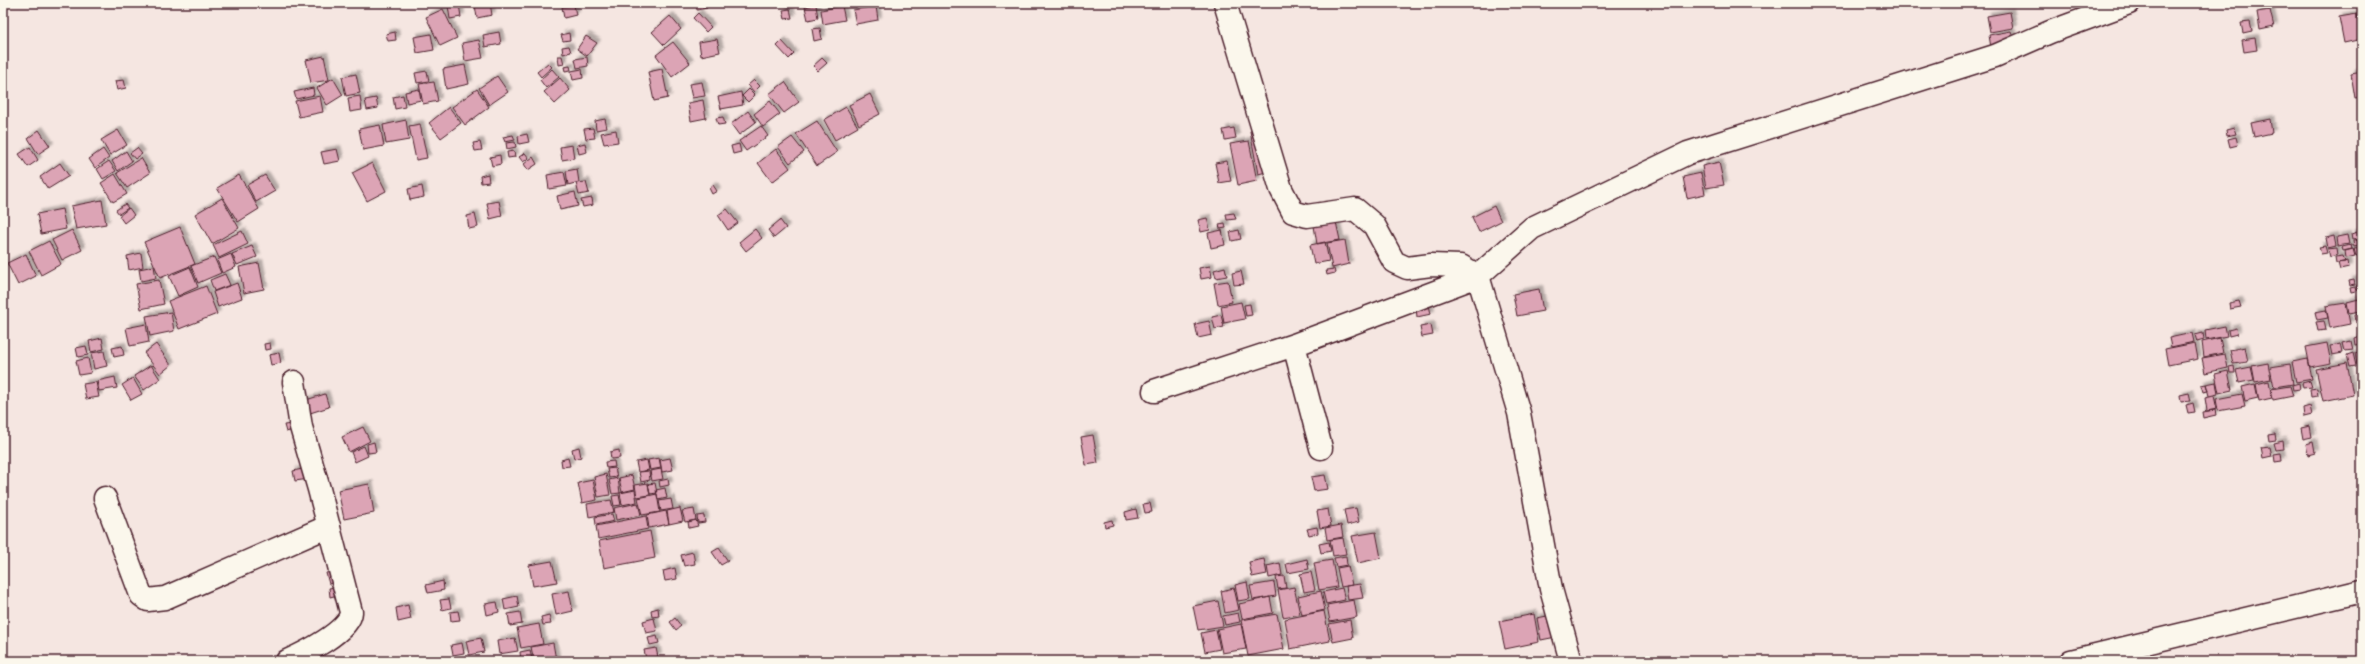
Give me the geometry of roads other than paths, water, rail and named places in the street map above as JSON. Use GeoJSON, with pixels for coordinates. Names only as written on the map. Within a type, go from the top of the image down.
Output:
{"type":"FeatureCollection","features":[{"type":"Feature","properties":{"kind":"street"},"geometry":{"type":"LineString","coordinates":[[1225,3],[1281,189],[1292,212],[1307,216],[1355,209],[1374,225],[1394,262],[1406,268],[1431,265],[1461,266],[1478,276],[1519,413],[1551,589],[1571,661]]}},
{"type":"Feature","properties":{"kind":"street"},"geometry":{"type":"LineString","coordinates":[[1154,390],[1294,345],[1478,276],[1532,228],[1688,153],[1995,56],[2050,32],[2128,3]]}},
{"type":"Feature","properties":{"kind":"street"},"geometry":{"type":"LineString","coordinates":[[1294,345],[1321,448]]}},
{"type":"Feature","properties":{"kind":"street"},"geometry":{"type":"LineString","coordinates":[[287,661],[308,652],[343,627],[351,618],[351,612],[301,427],[294,382]]}},
{"type":"Feature","properties":{"kind":"street"},"geometry":{"type":"LineString","coordinates":[[105,498],[141,595],[148,600],[165,598],[328,526]]}},
{"type":"Feature","properties":{"kind":"street"},"geometry":{"type":"LineString","coordinates":[[2071,661],[2362,591]]}}]}
